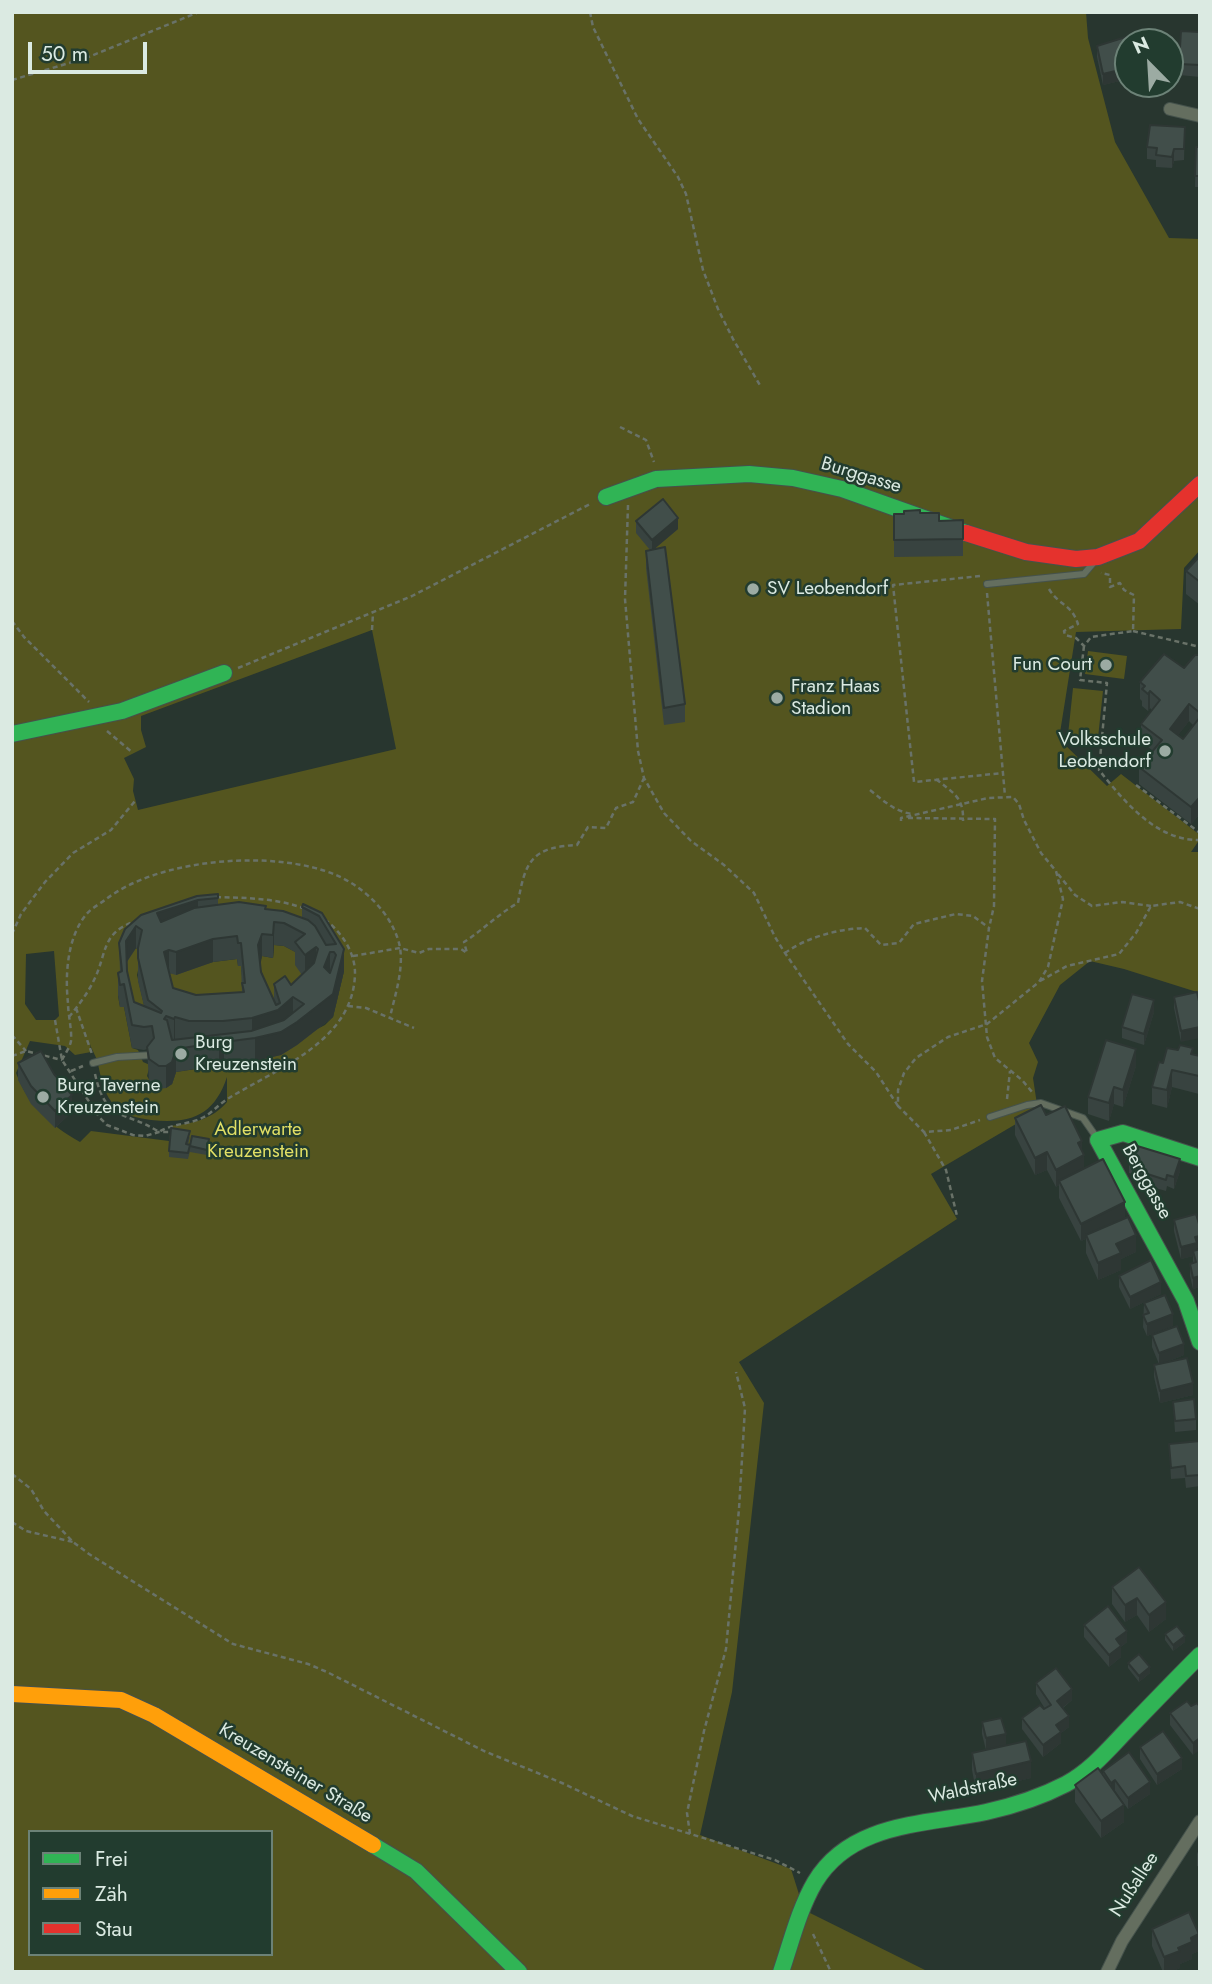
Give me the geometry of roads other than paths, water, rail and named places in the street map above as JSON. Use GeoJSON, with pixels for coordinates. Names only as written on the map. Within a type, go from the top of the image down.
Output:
{"type":"FeatureCollection","features":[{"type":"Feature","properties":{"kind":"street"},"geometry":{"type":"LineString","coordinates":[[1170,109],[1200,116]]}},
{"type":"Feature","properties":{"kind":"street","name":"Burggasse"},"geometry":{"type":"LineString","coordinates":[[606,497],[656,479],[749,474],[793,478],[842,489],[930,522],[1026,552],[1055,558],[1098,557],[1139,541],[1200,484]]}},
{"type":"Feature","properties":{"kind":"street"},"geometry":{"type":"LineString","coordinates":[[12,734],[122,711],[224,673]]}},
{"type":"Feature","properties":{"kind":"street","name":"Berggasse"},"geometry":{"type":"LineString","coordinates":[[1200,1158],[1123,1133],[1098,1140],[1186,1301],[1200,1342]]}},
{"type":"Feature","properties":{"kind":"street","name":"Waldstraße"},"geometry":{"type":"LineString","coordinates":[[781,1972],[816,1881],[831,1861],[877,1832],[985,1812],[1067,1783],[1092,1766],[1200,1655]]}},
{"type":"Feature","properties":{"kind":"street","name":"Kreuzensteiner Straße"},"geometry":{"type":"LineString","coordinates":[[12,1695],[121,1700],[154,1715],[416,1871],[519,1972]]}},
{"type":"Feature","properties":{"kind":"street","name":"Nußallee"},"geometry":{"type":"LineString","coordinates":[[1107,1972],[1122,1941],[1200,1821]]}},
{"type":"Feature","properties":{"kind":"lane"},"geometry":{"type":"LineString","coordinates":[[987,584],[1084,574],[1098,557]]}},
{"type":"Feature","properties":{"kind":"lane"},"geometry":{"type":"LineString","coordinates":[[95,1063],[117,1057],[153,1055]]}},
{"type":"Feature","properties":{"kind":"lane"},"geometry":{"type":"LineString","coordinates":[[990,1117],[1027,1105],[1041,1104],[1083,1118],[1098,1140]]}},
{"type":"Feature","properties":{"kind":"place","name":"SV Leobendorf"},"geometry":{"type":"Point","coordinates":[753,589]}},
{"type":"Feature","properties":{"kind":"place","name":"Fun Court"},"geometry":{"type":"Point","coordinates":[1106,665]}},
{"type":"Feature","properties":{"kind":"place","name":"Franz Haas Stadion"},"geometry":{"type":"Point","coordinates":[777,698]}},
{"type":"Feature","properties":{"kind":"place","name":"Volksschule Leobendorf"},"geometry":{"type":"Point","coordinates":[1165,751]}},
{"type":"Feature","properties":{"kind":"place","name":"Burg Kreuzenstein"},"geometry":{"type":"Point","coordinates":[181,1054]}},
{"type":"Feature","properties":{"kind":"place","name":"Burg Taverne Kreuzenstein"},"geometry":{"type":"Point","coordinates":[43,1097]}},
{"type":"Feature","properties":{"kind":"park label","name":"Adlerwarte Kreuzenstein"},"geometry":{"type":"Point","coordinates":[258,1141]}}]}
